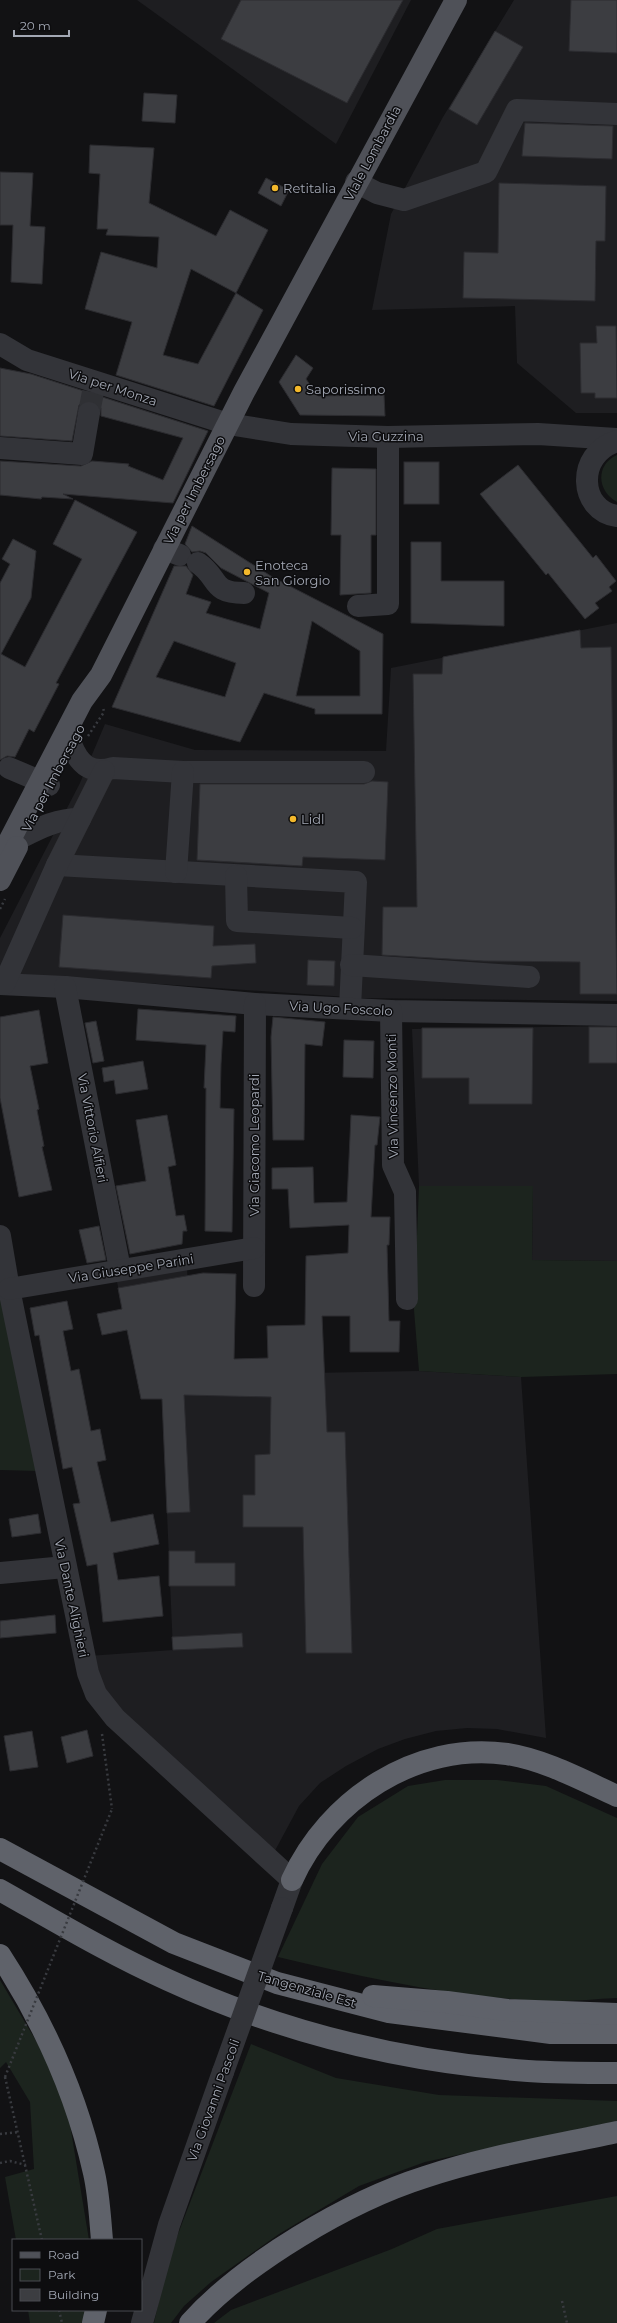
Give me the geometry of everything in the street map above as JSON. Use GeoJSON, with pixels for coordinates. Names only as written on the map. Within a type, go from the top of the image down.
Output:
{"type":"FeatureCollection","features":[{"type":"Feature","properties":{"kind":"highway"},"geometry":{"type":"LineString","coordinates":[[292,1880],[300,1863],[320,1832],[347,1805],[364,1791],[383,1780],[422,1762],[488,1752],[508,1754],[547,1765],[617,1796]]}},
{"type":"Feature","properties":{"kind":"highway","name":"Tangenziale Est"},"geometry":{"type":"LineString","coordinates":[[0,1849],[174,1943],[277,1983],[388,2012],[551,2034],[617,2033]]}},
{"type":"Feature","properties":{"kind":"highway"},"geometry":{"type":"LineString","coordinates":[[0,1890],[142,1968],[199,1993],[286,2026],[364,2047],[447,2062],[530,2071],[617,2073]]}},
{"type":"Feature","properties":{"kind":"highway"},"geometry":{"type":"LineString","coordinates":[[0,1956],[22,1988],[76,2107],[94,2174],[102,2239]]}},
{"type":"Feature","properties":{"kind":"highway"},"geometry":{"type":"LineString","coordinates":[[310,1992],[447,2002],[507,2010],[617,2014]]}},
{"type":"Feature","properties":{"kind":"highway"},"geometry":{"type":"LineString","coordinates":[[190,2323],[232,2285],[270,2257],[320,2225],[373,2198],[424,2177],[483,2161],[617,2132]]}},
{"type":"Feature","properties":{"kind":"highway"},"geometry":{"type":"LineString","coordinates":[[93,2323],[96,2311]]}},
{"type":"Feature","properties":{"kind":"main road","name":"Viale Lombardia"},"geometry":{"type":"LineString","coordinates":[[290,307],[356,182],[456,0]]}},
{"type":"Feature","properties":{"kind":"main road","name":"Via per Imbersago"},"geometry":{"type":"LineString","coordinates":[[1,871],[22,837],[82,701],[181,556],[228,424],[290,307]]}},
{"type":"Feature","properties":{"kind":"main road","name":"Via per Imbersago"},"geometry":{"type":"LineString","coordinates":[[1,871],[45,783],[71,744],[92,703],[101,675]]}},
{"type":"Feature","properties":{"kind":"street"},"geometry":{"type":"LineString","coordinates":[[356,182],[377,193],[404,200],[486,172],[517,110],[617,114]]}},
{"type":"Feature","properties":{"kind":"street","name":"Via per Monza"},"geometry":{"type":"LineString","coordinates":[[0,344],[27,360],[94,386],[228,424]]}},
{"type":"Feature","properties":{"kind":"street"},"geometry":{"type":"LineString","coordinates":[[0,448],[82,454],[89,413]]}},
{"type":"Feature","properties":{"kind":"street","name":"Via Guzzina"},"geometry":{"type":"LineString","coordinates":[[228,424],[291,434],[388,437],[546,434],[617,440]]}},
{"type":"Feature","properties":{"kind":"street","name":"Via Guzzina"},"geometry":{"type":"LineString","coordinates":[[546,434],[575,444],[586,457],[588,466]]}},
{"type":"Feature","properties":{"kind":"street"},"geometry":{"type":"LineString","coordinates":[[358,606],[388,604],[388,437]]}},
{"type":"Feature","properties":{"kind":"street"},"geometry":{"type":"LineString","coordinates":[[617,440],[607,444],[597,452],[588,466],[587,481],[591,495],[600,507],[617,516]]}},
{"type":"Feature","properties":{"kind":"street"},"geometry":{"type":"LineString","coordinates":[[181,556],[209,570],[218,588],[230,593],[244,593]]}},
{"type":"Feature","properties":{"kind":"street"},"geometry":{"type":"LineString","coordinates":[[71,744],[76,756],[84,766],[104,771],[113,768],[183,772],[364,772]]}},
{"type":"Feature","properties":{"kind":"street"},"geometry":{"type":"LineString","coordinates":[[9,768],[45,783]]}},
{"type":"Feature","properties":{"kind":"street"},"geometry":{"type":"LineString","coordinates":[[65,987],[2,984],[57,865],[104,771]]}},
{"type":"Feature","properties":{"kind":"street"},"geometry":{"type":"LineString","coordinates":[[176,872],[183,772]]}},
{"type":"Feature","properties":{"kind":"street"},"geometry":{"type":"LineString","coordinates":[[22,837],[52,823],[66,819],[80,819]]}},
{"type":"Feature","properties":{"kind":"street"},"geometry":{"type":"LineString","coordinates":[[57,865],[356,882],[352,928],[350,1008]]}},
{"type":"Feature","properties":{"kind":"street"},"geometry":{"type":"LineString","coordinates":[[236,876],[237,921],[352,928]]}},
{"type":"Feature","properties":{"kind":"street"},"geometry":{"type":"LineString","coordinates":[[351,965],[529,977]]}},
{"type":"Feature","properties":{"kind":"street","name":"Via Ugo Foscolo"},"geometry":{"type":"LineString","coordinates":[[65,987],[255,1004],[391,1011],[617,1014]]}},
{"type":"Feature","properties":{"kind":"street","name":"Via Vittorio Alfieri"},"geometry":{"type":"LineString","coordinates":[[65,987],[120,1269]]}},
{"type":"Feature","properties":{"kind":"street","name":"Via Giacomo Leopardi"},"geometry":{"type":"LineString","coordinates":[[254,1286],[255,1004]]}},
{"type":"Feature","properties":{"kind":"street","name":"Via Vincenzo Monti"},"geometry":{"type":"LineString","coordinates":[[391,1011],[393,1165],[405,1192],[407,1299]]}},
{"type":"Feature","properties":{"kind":"street","name":"Via Dante Alighieri"},"geometry":{"type":"LineString","coordinates":[[0,1236],[9,1289],[65,1567],[88,1673],[96,1694],[115,1718],[292,1880]]}},
{"type":"Feature","properties":{"kind":"street","name":"Via Giuseppe Parini"},"geometry":{"type":"LineString","coordinates":[[9,1289],[120,1269],[254,1248]]}},
{"type":"Feature","properties":{"kind":"street"},"geometry":{"type":"LineString","coordinates":[[0,1573],[65,1567]]}},
{"type":"Feature","properties":{"kind":"street","name":"Via Giovanni Pascoli"},"geometry":{"type":"LineString","coordinates":[[142,2323],[169,2225],[292,1880]]}},
{"type":"Feature","properties":{"kind":"path"},"geometry":{"type":"LineString","coordinates":[[42,2239],[6,2077],[112,1809],[101,1732]]}},
{"type":"Feature","properties":{"kind":"path"},"geometry":{"type":"LineString","coordinates":[[0,2134],[19,2132]]}},
{"type":"Feature","properties":{"kind":"path"},"geometry":{"type":"LineString","coordinates":[[0,2163],[10,2161],[26,2165]]}},
{"type":"Feature","properties":{"kind":"path"},"geometry":{"type":"LineString","coordinates":[[562,2301],[567,2323]]}},
{"type":"Feature","properties":{"kind":"path"},"geometry":{"type":"LineString","coordinates":[[59,2311],[62,2323]]}},
{"type":"Feature","properties":{"kind":"shaded area"},"geometry":{"type":"Polygon","coordinates":[[[137,0],[411,0],[336,144],[137,0]]]}},
{"type":"Feature","properties":{"kind":"shaded area"},"geometry":{"type":"Polygon","coordinates":[[[514,0],[617,0],[617,413],[576,413],[517,363],[515,306],[372,310],[391,214],[443,117],[514,0]]]}},
{"type":"Feature","properties":{"kind":"shaded area"},"geometry":{"type":"Polygon","coordinates":[[[617,623],[617,1001],[362,998],[0,973],[0,938],[80,783],[105,724],[195,750],[386,751],[391,668],[617,623]]]}},
{"type":"Feature","properties":{"kind":"shaded area"},"geometry":{"type":"Polygon","coordinates":[[[617,1026],[617,1261],[532,1260],[533,1186],[419,1186],[412,1029],[617,1026]]]}},
{"type":"Feature","properties":{"kind":"shaded area"},"geometry":{"type":"Polygon","coordinates":[[[187,1266],[190,1359],[251,1374],[419,1371],[521,1377],[546,1738],[497,1729],[467,1728],[436,1731],[405,1739],[378,1749],[346,1766],[320,1783],[299,1806],[271,1858],[118,1715],[88,1656],[173,1650],[162,1399],[141,1399],[116,1277],[187,1266]]]}},
{"type":"Feature","properties":{"kind":"green space"},"geometry":{"type":"Polygon","coordinates":[[[617,455],[617,502],[605,491],[601,478],[605,465],[610,459],[617,455]]]}},
{"type":"Feature","properties":{"kind":"green space"},"geometry":{"type":"Polygon","coordinates":[[[419,1186],[533,1186],[532,1260],[617,1261],[617,1374],[521,1377],[419,1371],[414,1310],[419,1186]]]}},
{"type":"Feature","properties":{"kind":"green space"},"geometry":{"type":"Polygon","coordinates":[[[0,1269],[38,1471],[0,1470],[0,1269]]]}},
{"type":"Feature","properties":{"kind":"green space"},"geometry":{"type":"Polygon","coordinates":[[[445,1780],[497,1780],[546,1786],[617,1818],[617,1998],[556,2001],[479,1996],[411,1986],[278,1957],[322,1864],[358,1817],[408,1786],[445,1780]]]}},
{"type":"Feature","properties":{"kind":"green space"},"geometry":{"type":"Polygon","coordinates":[[[0,1980],[42,2051],[65,2094],[89,2239],[16,2239],[5,2177],[34,2169],[30,2102],[6,2062],[0,2068],[0,1980]]]}},
{"type":"Feature","properties":{"kind":"green space"},"geometry":{"type":"Polygon","coordinates":[[[251,2044],[336,2078],[439,2095],[617,2101],[617,2121],[425,2162],[359,2186],[279,2234],[211,2282],[184,2306],[171,2323],[154,2323],[168,2260],[251,2044]]]}},
{"type":"Feature","properties":{"kind":"green space"},"geometry":{"type":"Polygon","coordinates":[[[617,2196],[617,2323],[214,2323],[231,2310],[392,2249],[437,2229],[617,2196]]]}},
{"type":"Feature","properties":{"kind":"green space"},"geometry":{"type":"Polygon","coordinates":[[[28,2311],[86,2311],[82,2323],[30,2323],[28,2311]]]}},
{"type":"Feature","properties":{"kind":"building"},"geometry":{"type":"Polygon","coordinates":[[[241,0],[403,0],[347,103],[221,39],[241,0]]]}},
{"type":"Feature","properties":{"kind":"building"},"geometry":{"type":"Polygon","coordinates":[[[571,0],[617,0],[617,53],[569,51],[571,0]]]}},
{"type":"Feature","properties":{"kind":"building"},"geometry":{"type":"Polygon","coordinates":[[[495,31],[523,47],[477,125],[449,109],[495,31]]]}},
{"type":"Feature","properties":{"kind":"building"},"geometry":{"type":"Polygon","coordinates":[[[144,93],[177,95],[175,123],[142,121],[144,93]]]}},
{"type":"Feature","properties":{"kind":"building"},"geometry":{"type":"Polygon","coordinates":[[[525,123],[613,126],[612,159],[522,156],[525,123]]]}},
{"type":"Feature","properties":{"kind":"building"},"geometry":{"type":"Polygon","coordinates":[[[90,145],[154,148],[149,203],[216,236],[230,210],[268,230],[236,293],[263,310],[214,406],[116,375],[132,322],[85,309],[101,252],[157,268],[159,237],[106,235],[108,229],[97,229],[100,174],[89,173],[90,145]],[[191,269],[163,355],[198,364],[236,293],[191,269]]]}},
{"type":"Feature","properties":{"kind":"building"},"geometry":{"type":"Polygon","coordinates":[[[0,172],[33,173],[30,226],[45,227],[42,284],[11,282],[13,225],[0,225],[0,172]]]}},
{"type":"Feature","properties":{"kind":"building"},"geometry":{"type":"Polygon","coordinates":[[[266,178],[289,190],[281,206],[258,193],[266,178]]]}},
{"type":"Feature","properties":{"kind":"building"},"geometry":{"type":"Polygon","coordinates":[[[499,183],[606,186],[605,241],[596,241],[595,301],[463,298],[464,252],[498,253],[499,183]]]}},
{"type":"Feature","properties":{"kind":"building"},"geometry":{"type":"Polygon","coordinates":[[[596,326],[616,326],[617,398],[595,398],[595,393],[581,393],[580,343],[597,343],[596,326]]]}},
{"type":"Feature","properties":{"kind":"building","name":"Saporissimo"},"geometry":{"type":"Polygon","coordinates":[[[296,355],[313,368],[306,379],[318,396],[384,395],[385,416],[300,415],[279,382],[296,355]]]}},
{"type":"Feature","properties":{"kind":"building"},"geometry":{"type":"Polygon","coordinates":[[[0,368],[31,374],[208,431],[173,503],[63,494],[73,499],[42,497],[41,499],[0,495],[0,461],[81,466],[92,461],[129,464],[128,466],[163,480],[183,438],[101,416],[101,408],[97,403],[91,401],[84,401],[79,405],[72,441],[0,436],[0,368]]]}},
{"type":"Feature","properties":{"kind":"building"},"geometry":{"type":"Polygon","coordinates":[[[404,462],[439,462],[439,504],[404,504],[404,462]]]}},
{"type":"Feature","properties":{"kind":"building"},"geometry":{"type":"Polygon","coordinates":[[[518,465],[593,558],[596,555],[616,581],[609,587],[612,591],[595,603],[599,608],[585,619],[548,573],[546,575],[480,494],[518,465]]]}},
{"type":"Feature","properties":{"kind":"building"},"geometry":{"type":"Polygon","coordinates":[[[332,468],[376,469],[376,535],[371,535],[371,593],[340,595],[341,535],[331,535],[332,468]]]}},
{"type":"Feature","properties":{"kind":"building"},"geometry":{"type":"Polygon","coordinates":[[[75,500],[137,532],[56,683],[59,684],[34,732],[29,729],[15,757],[7,756],[0,760],[0,583],[10,564],[2,559],[13,539],[36,551],[31,598],[1,654],[25,667],[82,559],[53,544],[75,500]]]}},
{"type":"Feature","properties":{"kind":"building"},"geometry":{"type":"Polygon","coordinates":[[[192,526],[274,578],[383,634],[382,714],[315,714],[315,709],[264,693],[240,742],[112,707],[174,566],[186,566],[193,575],[186,594],[211,602],[206,613],[260,629],[269,593],[221,568],[206,553],[200,551],[192,552],[185,544],[192,526]],[[312,621],[296,696],[360,696],[360,651],[312,621]],[[174,641],[156,677],[225,697],[236,663],[174,641]]]}},
{"type":"Feature","properties":{"kind":"building"},"geometry":{"type":"Polygon","coordinates":[[[411,542],[441,542],[441,581],[504,581],[504,626],[411,623],[411,542]]]}},
{"type":"Feature","properties":{"kind":"building"},"geometry":{"type":"Polygon","coordinates":[[[580,630],[581,648],[611,647],[617,994],[580,994],[580,962],[484,961],[382,955],[383,907],[417,907],[413,674],[442,674],[443,657],[580,630]]]}},
{"type":"Feature","properties":{"kind":"building","name":"Lidl"},"geometry":{"type":"Polygon","coordinates":[[[372,781],[388,782],[385,860],[303,857],[302,866],[197,860],[200,784],[364,784],[372,781]]]}},
{"type":"Feature","properties":{"kind":"building"},"geometry":{"type":"Polygon","coordinates":[[[63,915],[214,926],[213,946],[255,944],[256,963],[212,966],[211,978],[59,967],[63,915]]]}},
{"type":"Feature","properties":{"kind":"building"},"geometry":{"type":"Polygon","coordinates":[[[308,960],[335,961],[334,986],[307,985],[308,960]]]}},
{"type":"Feature","properties":{"kind":"building"},"geometry":{"type":"Polygon","coordinates":[[[138,1009],[236,1016],[235,1032],[223,1031],[220,1108],[234,1109],[232,1232],[205,1231],[206,1088],[204,1088],[206,1045],[136,1040],[138,1009]]]}},
{"type":"Feature","properties":{"kind":"building"},"geometry":{"type":"Polygon","coordinates":[[[39,1010],[48,1063],[30,1066],[39,1109],[37,1110],[44,1146],[42,1147],[52,1190],[19,1197],[0,1098],[0,1017],[39,1010]]]}},
{"type":"Feature","properties":{"kind":"building"},"geometry":{"type":"Polygon","coordinates":[[[273,1017],[325,1022],[322,1046],[305,1044],[304,1140],[273,1140],[271,1037],[273,1017]]]}},
{"type":"Feature","properties":{"kind":"building"},"geometry":{"type":"Polygon","coordinates":[[[96,1021],[104,1061],[93,1063],[85,1023],[96,1021]]]}},
{"type":"Feature","properties":{"kind":"building"},"geometry":{"type":"Polygon","coordinates":[[[589,1027],[617,1027],[617,1063],[589,1063],[589,1027]]]}},
{"type":"Feature","properties":{"kind":"building"},"geometry":{"type":"Polygon","coordinates":[[[422,1028],[533,1028],[532,1104],[469,1104],[469,1078],[422,1078],[422,1028]]]}},
{"type":"Feature","properties":{"kind":"building"},"geometry":{"type":"Polygon","coordinates":[[[344,1040],[374,1041],[373,1078],[343,1077],[344,1040]]]}},
{"type":"Feature","properties":{"kind":"building"},"geometry":{"type":"Polygon","coordinates":[[[143,1061],[148,1089],[116,1094],[114,1080],[104,1082],[102,1068],[143,1061]]]}},
{"type":"Feature","properties":{"kind":"building"},"geometry":{"type":"Polygon","coordinates":[[[167,1115],[176,1165],[168,1167],[176,1216],[184,1215],[187,1231],[183,1231],[182,1244],[130,1254],[116,1186],[146,1181],[136,1120],[167,1115]]]}},
{"type":"Feature","properties":{"kind":"building"},"geometry":{"type":"Polygon","coordinates":[[[351,1115],[380,1117],[377,1145],[375,1145],[371,1217],[390,1217],[389,1245],[387,1245],[389,1321],[400,1321],[399,1352],[350,1352],[350,1316],[322,1316],[327,1432],[345,1432],[352,1653],[306,1653],[303,1527],[243,1527],[243,1495],[255,1495],[255,1455],[270,1454],[271,1397],[184,1395],[190,1512],[167,1513],[162,1399],[141,1399],[127,1330],[102,1335],[97,1314],[122,1309],[118,1288],[203,1273],[236,1274],[234,1359],[268,1358],[267,1326],[305,1325],[306,1256],[348,1253],[349,1225],[290,1228],[288,1189],[272,1189],[272,1168],[313,1167],[314,1203],[347,1202],[351,1115]]]}},
{"type":"Feature","properties":{"kind":"building"},"geometry":{"type":"Polygon","coordinates":[[[99,1226],[106,1260],[87,1263],[79,1230],[99,1226]]]}},
{"type":"Feature","properties":{"kind":"building"},"geometry":{"type":"Polygon","coordinates":[[[67,1301],[73,1329],[63,1331],[71,1371],[79,1369],[91,1431],[100,1429],[106,1460],[97,1462],[111,1522],[153,1514],[159,1544],[113,1553],[118,1580],[159,1576],[163,1616],[103,1622],[97,1564],[87,1566],[73,1504],[80,1503],[72,1467],[63,1469],[39,1335],[35,1336],[30,1308],[67,1301]]]}},
{"type":"Feature","properties":{"kind":"building"},"geometry":{"type":"Polygon","coordinates":[[[38,1514],[41,1533],[12,1537],[9,1519],[38,1514]]]}},
{"type":"Feature","properties":{"kind":"building"},"geometry":{"type":"Polygon","coordinates":[[[169,1551],[195,1551],[195,1563],[235,1563],[235,1586],[169,1586],[169,1551]]]}},
{"type":"Feature","properties":{"kind":"building"},"geometry":{"type":"Polygon","coordinates":[[[55,1615],[56,1633],[0,1638],[0,1621],[55,1615]]]}},
{"type":"Feature","properties":{"kind":"building"},"geometry":{"type":"Polygon","coordinates":[[[242,1633],[243,1647],[173,1650],[172,1637],[242,1633]]]}},
{"type":"Feature","properties":{"kind":"building"},"geometry":{"type":"Polygon","coordinates":[[[87,1730],[93,1756],[67,1763],[61,1737],[87,1730]]]}},
{"type":"Feature","properties":{"kind":"building"},"geometry":{"type":"Polygon","coordinates":[[[32,1731],[38,1767],[10,1771],[4,1736],[32,1731]]]}},
{"type":"Feature","properties":{"kind":"tunnel"},"geometry":{"type":"LineString","coordinates":[[89,413],[93,392]]}},
{"type":"Feature","properties":{"kind":"place","name":"Retitalia"},"geometry":{"type":"Point","coordinates":[275,188]}},
{"type":"Feature","properties":{"kind":"place","name":"Saporissimo"},"geometry":{"type":"Point","coordinates":[298,389]}},
{"type":"Feature","properties":{"kind":"place","name":"Enoteca San Giorgio"},"geometry":{"type":"Point","coordinates":[247,572]}},
{"type":"Feature","properties":{"kind":"place","name":"Lidl"},"geometry":{"type":"Point","coordinates":[293,819]}}]}
